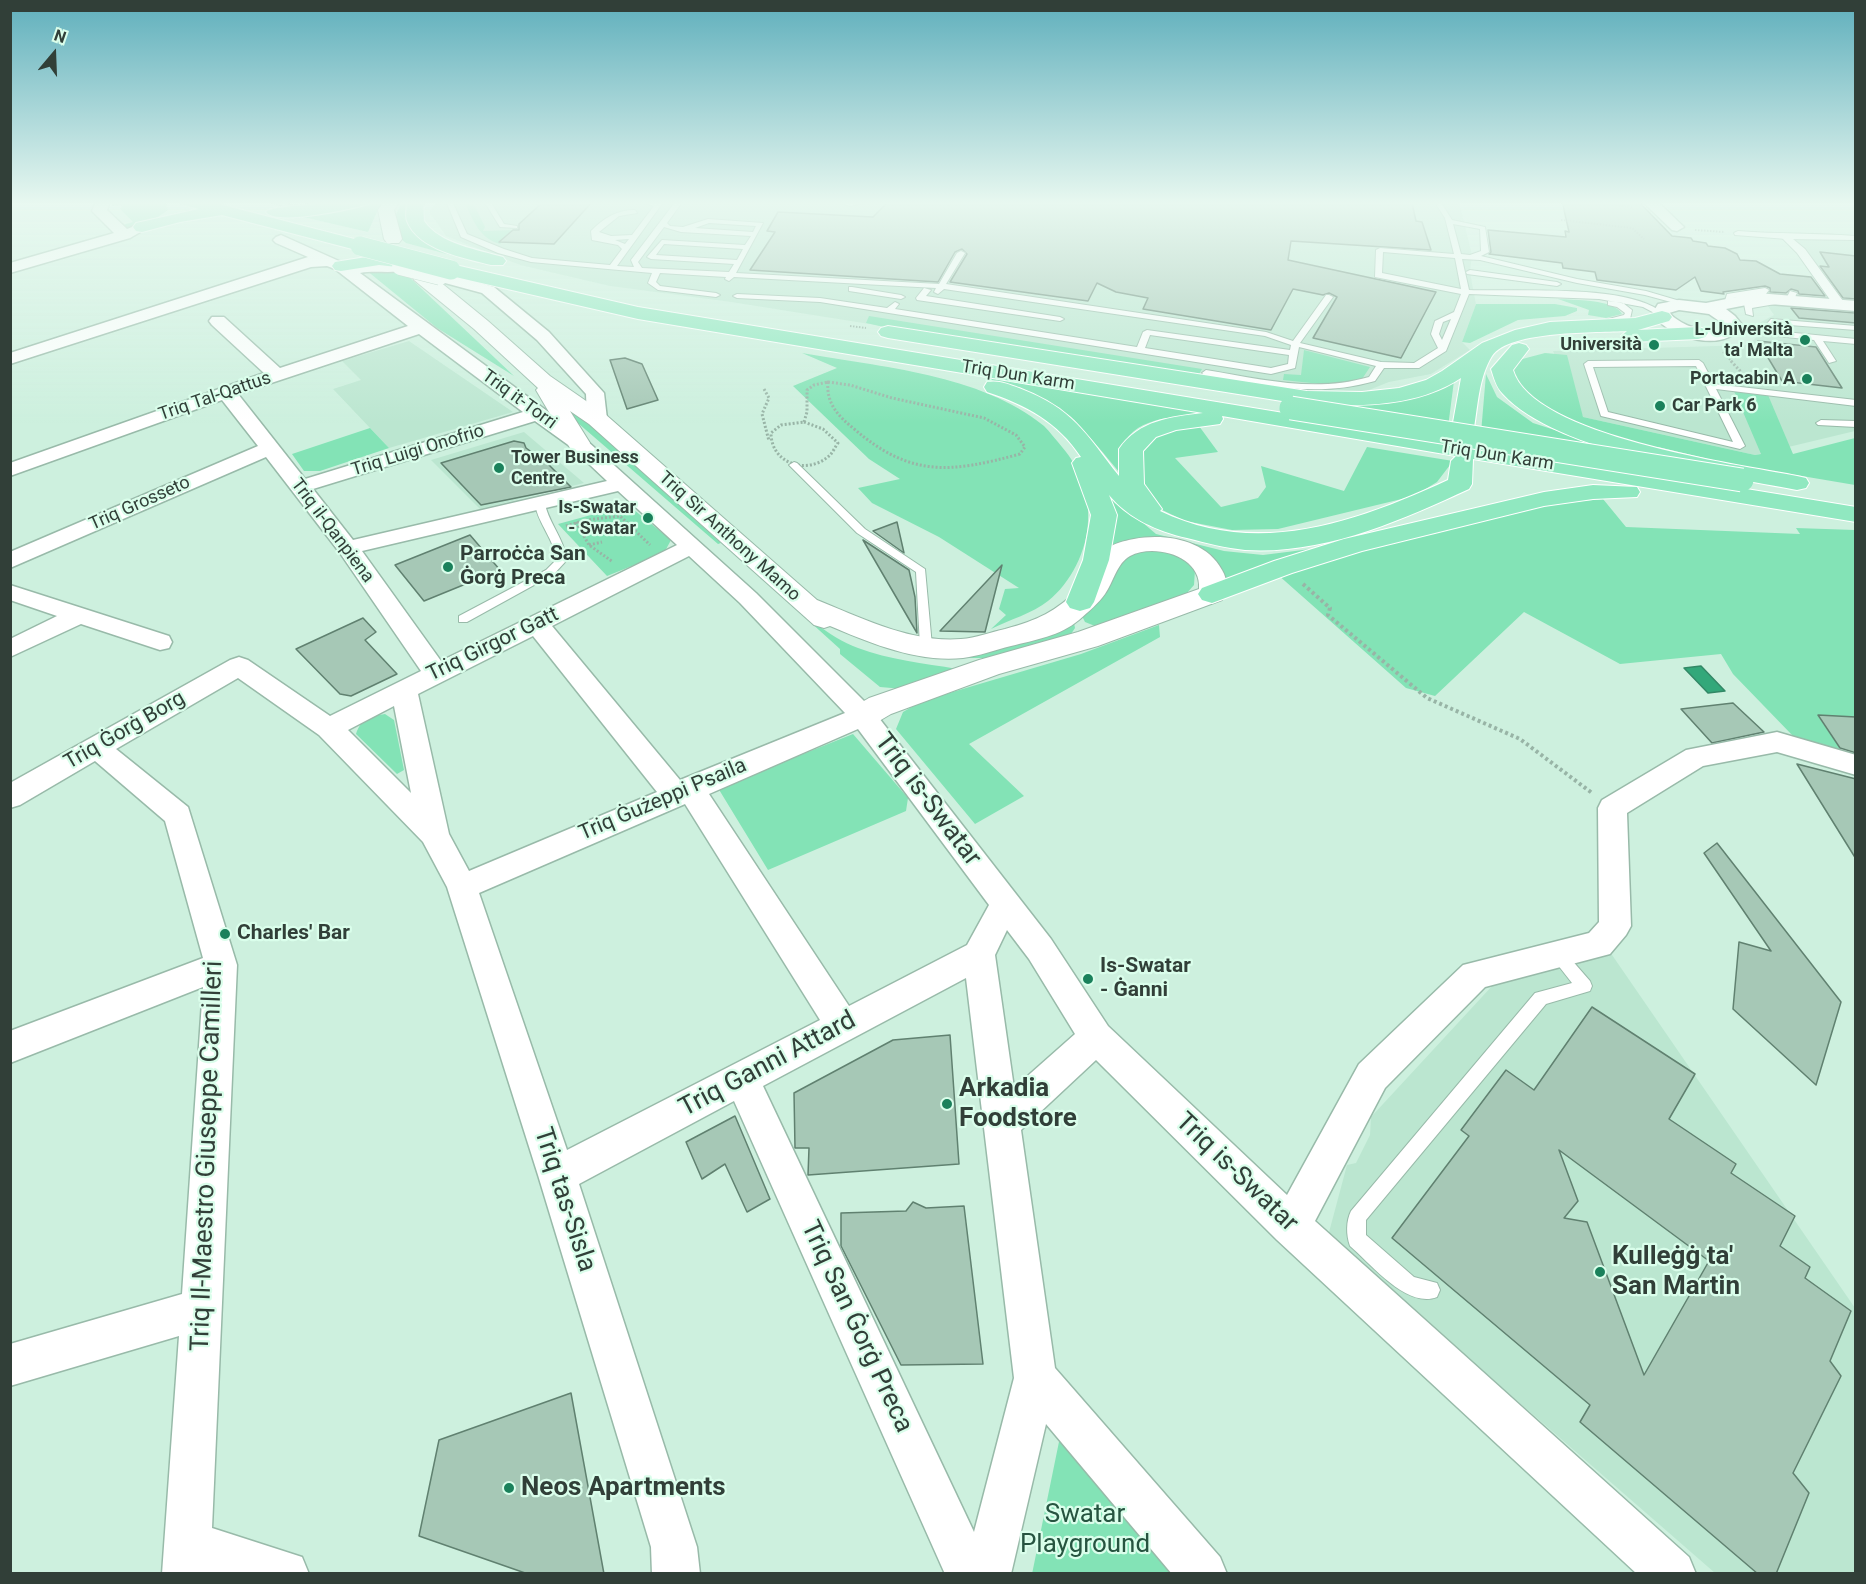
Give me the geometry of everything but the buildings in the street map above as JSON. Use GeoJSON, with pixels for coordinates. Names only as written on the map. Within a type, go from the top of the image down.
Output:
{"type":"FeatureCollection","features":[{"type":"Feature","properties":{"kind":"highway","name":"Triq Dun Karm"},"geometry":{"type":"LineString","coordinates":[[442,275],[638,313],[1856,515]]}},
{"type":"Feature","properties":{"kind":"highway","name":"Triq Dun Karm"},"geometry":{"type":"LineString","coordinates":[[513,275],[602,293],[736,306],[1291,408],[1856,496]]}},
{"type":"Feature","properties":{"kind":"highway"},"geometry":{"type":"LineString","coordinates":[[542,275],[602,293]]}},
{"type":"Feature","properties":{"kind":"highway"},"geometry":{"type":"LineString","coordinates":[[736,306],[856,329],[1307,398],[1365,400],[1418,389],[1449,376],[1485,350],[1535,331],[1568,326],[1653,322],[1661,316]]}},
{"type":"Feature","properties":{"kind":"highway"},"geometry":{"type":"LineString","coordinates":[[638,313],[656,321],[961,375],[1018,394],[1044,406],[1079,436],[1133,506],[1182,529],[1222,539],[1260,542],[1306,537],[1354,526],[1421,503],[1460,484],[1463,461]]}},
{"type":"Feature","properties":{"kind":"highway"},"geometry":{"type":"LineString","coordinates":[[1472,375],[1501,356],[1559,339],[1698,333]]}},
{"type":"Feature","properties":{"kind":"highway"},"geometry":{"type":"LineString","coordinates":[[1519,349],[1502,369],[1508,388],[1525,404],[1556,423],[1624,446],[1856,496]]}},
{"type":"Feature","properties":{"kind":"highway"},"geometry":{"type":"LineString","coordinates":[[1463,428],[1472,375],[1485,350]]}},
{"type":"Feature","properties":{"kind":"highway"},"geometry":{"type":"LineString","coordinates":[[852,355],[855,359],[943,375],[992,391],[1031,408],[1061,431],[1083,461],[1104,515],[1096,560],[1080,602]]}},
{"type":"Feature","properties":{"kind":"highway"},"geometry":{"type":"LineString","coordinates":[[1155,518],[1132,484],[1130,463],[1131,448],[1148,432],[1173,424],[1207,419],[1255,421],[1349,435],[1390,438]]}},
{"type":"Feature","properties":{"kind":"highway"},"geometry":{"type":"LineString","coordinates":[[1212,594],[1283,567],[1353,545],[1544,499],[1593,492],[1698,497],[1856,520]]}},
{"type":"Feature","properties":{"kind":"main road","name":"Triq Sir Anthony Mamo"},"geometry":{"type":"LineString","coordinates":[[438,275],[481,325],[542,381],[597,419],[807,606]]}},
{"type":"Feature","properties":{"kind":"main road"},"geometry":{"type":"LineString","coordinates":[[542,381],[578,443]]}},
{"type":"Feature","properties":{"kind":"main road"},"geometry":{"type":"LineString","coordinates":[[807,606],[887,639],[957,649],[1026,633],[1052,623],[1074,609],[1094,590],[1109,562],[1120,550],[1144,545],[1169,546],[1189,551],[1205,563],[1212,577],[1212,594],[1088,639],[989,668],[880,706],[863,716]]}},
{"type":"Feature","properties":{"kind":"main road"},"geometry":{"type":"LineString","coordinates":[[807,606],[863,646],[912,658],[989,668]]}},
{"type":"Feature","properties":{"kind":"street","name":"Triq Sir Anthony Mamo"},"geometry":{"type":"LineString","coordinates":[[10,359],[23,347],[266,275]]}},
{"type":"Feature","properties":{"kind":"street","name":"Triq it-Torri"},"geometry":{"type":"LineString","coordinates":[[351,275],[578,443],[748,598],[863,716]]}},
{"type":"Feature","properties":{"kind":"street","name":"Triq Sir Anthony Mamo"},"geometry":{"type":"LineString","coordinates":[[440,275],[488,290],[543,336],[595,393],[597,419]]}},
{"type":"Feature","properties":{"kind":"street"},"geometry":{"type":"LineString","coordinates":[[1816,275],[1826,291],[1837,301]]}},
{"type":"Feature","properties":{"kind":"street"},"geometry":{"type":"LineString","coordinates":[[1699,307],[1719,313],[1734,326],[1726,333],[1698,333],[1675,327],[1661,316],[1661,311],[1671,306],[1699,307],[1757,298],[1792,296],[1856,306]]}},
{"type":"Feature","properties":{"kind":"street"},"geometry":{"type":"LineString","coordinates":[[1732,322],[1764,308],[1796,306],[1854,326]]}},
{"type":"Feature","properties":{"kind":"street"},"geometry":{"type":"LineString","coordinates":[[218,321],[277,375]]}},
{"type":"Feature","properties":{"kind":"street","name":"Triq Tal-Qattus"},"geometry":{"type":"LineString","coordinates":[[13,465],[421,328]]}},
{"type":"Feature","properties":{"kind":"street","name":"Triq il-Qanpiena"},"geometry":{"type":"LineString","coordinates":[[226,392],[348,548],[436,673]]}},
{"type":"Feature","properties":{"kind":"street","name":"Triq Luigi Onofrio"},"geometry":{"type":"LineString","coordinates":[[299,488],[537,414]]}},
{"type":"Feature","properties":{"kind":"street","name":"Triq Grosseto"},"geometry":{"type":"LineString","coordinates":[[10,561],[269,448]]}},
{"type":"Feature","properties":{"kind":"street"},"geometry":{"type":"LineString","coordinates":[[348,548],[622,484]]}},
{"type":"Feature","properties":{"kind":"street","name":"Triq Girgor Gatt"},"geometry":{"type":"LineString","coordinates":[[329,728],[690,547]]}},
{"type":"Feature","properties":{"kind":"street"},"geometry":{"type":"LineString","coordinates":[[10,592],[160,642]]}},
{"type":"Feature","properties":{"kind":"street"},"geometry":{"type":"LineString","coordinates":[[10,649],[77,616]]}},
{"type":"Feature","properties":{"kind":"street"},"geometry":{"type":"LineString","coordinates":[[537,624],[682,791],[842,1025]]}},
{"type":"Feature","properties":{"kind":"street","name":"Triq tas-Sisla"},"geometry":{"type":"LineString","coordinates":[[239,666],[329,728],[434,834],[462,886],[674,1547],[676,1574]]}},
{"type":"Feature","properties":{"kind":"street","name":"Triq Ġorġ Borg"},"geometry":{"type":"LineString","coordinates":[[10,797],[239,666]]}},
{"type":"Feature","properties":{"kind":"street","name":"Triq tas-Sisla"},"geometry":{"type":"LineString","coordinates":[[404,690],[434,834]]}},
{"type":"Feature","properties":{"kind":"street","name":"Triq Ġużeppi Psaila"},"geometry":{"type":"LineString","coordinates":[[462,886],[863,716]]}},
{"type":"Feature","properties":{"kind":"street","name":"Triq is-Swatar"},"geometry":{"type":"LineString","coordinates":[[863,716],[1040,949],[1096,1037],[1291,1226],[1672,1574]]}},
{"type":"Feature","properties":{"kind":"street"},"geometry":{"type":"LineString","coordinates":[[1291,1226],[1372,1076],[1475,975],[1599,944],[1615,926],[1612,808],[1696,757],[1777,742],[1856,765]]}},
{"type":"Feature","properties":{"kind":"street","name":"Triq Il-Maestro Giuseppe Camilleri"},"geometry":{"type":"LineString","coordinates":[[96,747],[178,815],[221,965],[187,1559]]}},
{"type":"Feature","properties":{"kind":"street"},"geometry":{"type":"LineString","coordinates":[[987,1574],[1035,1377],[979,955],[992,927],[1006,905]]}},
{"type":"Feature","properties":{"kind":"street","name":"Triq Ganni Attard"},"geometry":{"type":"LineString","coordinates":[[556,1175],[979,955]]}},
{"type":"Feature","properties":{"kind":"street"},"geometry":{"type":"LineString","coordinates":[[10,1047],[221,965]]}},
{"type":"Feature","properties":{"kind":"street"},"geometry":{"type":"LineString","coordinates":[[1002,1124],[1096,1037]]}},
{"type":"Feature","properties":{"kind":"street","name":"Triq San Ġorġ Preca"},"geometry":{"type":"LineString","coordinates":[[742,1080],[969,1574]]}},
{"type":"Feature","properties":{"kind":"street"},"geometry":{"type":"LineString","coordinates":[[10,1365],[202,1309]]}},
{"type":"Feature","properties":{"kind":"street"},"geometry":{"type":"LineString","coordinates":[[1035,1377],[1203,1574]]}},
{"type":"Feature","properties":{"kind":"street"},"geometry":{"type":"LineString","coordinates":[[187,1559],[285,1574]]}},
{"type":"Feature","properties":{"kind":"lane"},"geometry":{"type":"LineString","coordinates":[[655,275],[652,283],[658,288],[716,295]]}},
{"type":"Feature","properties":{"kind":"lane"},"geometry":{"type":"LineString","coordinates":[[730,275],[728,282],[735,283],[854,289],[901,297]]}},
{"type":"Feature","properties":{"kind":"lane"},"geometry":{"type":"LineString","coordinates":[[758,275],[940,289],[1266,334],[1295,348]]}},
{"type":"Feature","properties":{"kind":"lane"},"geometry":{"type":"LineString","coordinates":[[940,289],[948,275]]}},
{"type":"Feature","properties":{"kind":"lane"},"geometry":{"type":"LineString","coordinates":[[1382,275],[1466,292],[1586,296],[1639,302]]}},
{"type":"Feature","properties":{"kind":"lane"},"geometry":{"type":"LineString","coordinates":[[927,290],[920,298],[1063,315],[1295,348],[1381,365],[1416,366],[1443,349],[1466,292],[1464,275]]}},
{"type":"Feature","properties":{"kind":"lane"},"geometry":{"type":"LineString","coordinates":[[1476,275],[1617,295],[1655,309],[1661,316]]}},
{"type":"Feature","properties":{"kind":"lane"},"geometry":{"type":"LineString","coordinates":[[1477,275],[1609,292],[1646,293]]}},
{"type":"Feature","properties":{"kind":"lane"},"geometry":{"type":"LineString","coordinates":[[1548,275],[1646,293],[1699,307]]}},
{"type":"Feature","properties":{"kind":"lane"},"geometry":{"type":"LineString","coordinates":[[908,285],[927,290],[940,289],[1063,315]]}},
{"type":"Feature","properties":{"kind":"lane"},"geometry":{"type":"LineString","coordinates":[[890,311],[908,285]]}},
{"type":"Feature","properties":{"kind":"lane"},"geometry":{"type":"LineString","coordinates":[[1728,304],[1730,296],[1765,290]]}},
{"type":"Feature","properties":{"kind":"lane"},"geometry":{"type":"LineString","coordinates":[[1556,295],[1620,305],[1629,312],[1627,317],[1593,325]]}},
{"type":"Feature","properties":{"kind":"lane"},"geometry":{"type":"LineString","coordinates":[[1750,314],[1748,306],[1792,296]]}},
{"type":"Feature","properties":{"kind":"lane"},"geometry":{"type":"LineString","coordinates":[[736,306],[820,300],[1271,371],[1292,366],[1295,348],[1329,297]]}},
{"type":"Feature","properties":{"kind":"lane"},"geometry":{"type":"LineString","coordinates":[[1443,349],[1435,334],[1439,321],[1457,314]]}},
{"type":"Feature","properties":{"kind":"lane"},"geometry":{"type":"LineString","coordinates":[[1050,336],[1063,315]]}},
{"type":"Feature","properties":{"kind":"lane"},"geometry":{"type":"LineString","coordinates":[[1854,326],[1774,321],[1769,326],[1771,333],[1856,342]]}},
{"type":"Feature","properties":{"kind":"lane"},"geometry":{"type":"LineString","coordinates":[[1140,350],[1148,328]]}},
{"type":"Feature","properties":{"kind":"lane"},"geometry":{"type":"LineString","coordinates":[[1817,338],[1832,361]]}},
{"type":"Feature","properties":{"kind":"lane"},"geometry":{"type":"LineString","coordinates":[[1699,363],[1712,386],[1740,446],[1604,414],[1588,364],[1699,363]]}},
{"type":"Feature","properties":{"kind":"lane"},"geometry":{"type":"LineString","coordinates":[[1206,373],[1280,385],[1338,387],[1372,380],[1381,365]]}},
{"type":"Feature","properties":{"kind":"lane"},"geometry":{"type":"LineString","coordinates":[[1712,386],[1856,403]]}},
{"type":"Feature","properties":{"kind":"lane"},"geometry":{"type":"LineString","coordinates":[[1821,423],[1856,424]]}},
{"type":"Feature","properties":{"kind":"lane"},"geometry":{"type":"LineString","coordinates":[[794,465],[861,531],[921,571],[926,646]]}},
{"type":"Feature","properties":{"kind":"lane"},"geometry":{"type":"LineString","coordinates":[[463,619],[550,572],[561,561],[560,552],[541,515],[540,504]]}},
{"type":"Feature","properties":{"kind":"lane"},"geometry":{"type":"LineString","coordinates":[[1430,1290],[1409,1286],[1357,1239],[1357,1217],[1541,998],[1584,986],[1558,955]]}},
{"type":"Feature","properties":{"kind":"path"},"geometry":{"type":"LineString","coordinates":[[1721,350],[1730,357],[1754,391]]}},
{"type":"Feature","properties":{"kind":"path"},"geometry":{"type":"LineString","coordinates":[[804,422],[807,412],[807,390],[814,385],[828,382],[850,385],[892,398],[984,418],[1017,435],[1025,447],[1020,454],[961,465],[908,464],[895,458],[839,416],[829,401],[826,391],[828,382]]}},
{"type":"Feature","properties":{"kind":"path"},"geometry":{"type":"LineString","coordinates":[[764,389],[769,398],[762,414],[769,442],[772,450],[794,465],[816,465],[827,460],[838,443],[829,432],[817,425],[804,422],[781,425],[771,433],[769,442]]}},
{"type":"Feature","properties":{"kind":"path"},"geometry":{"type":"LineString","coordinates":[[616,564],[589,545],[576,522],[583,519],[600,520],[620,516],[652,546],[643,551]]}},
{"type":"Feature","properties":{"kind":"path"},"geometry":{"type":"LineString","coordinates":[[619,529],[632,525]]}},
{"type":"Feature","properties":{"kind":"path"},"geometry":{"type":"LineString","coordinates":[[589,545],[602,542]]}},
{"type":"Feature","properties":{"kind":"path"},"geometry":{"type":"LineString","coordinates":[[1303,583],[1330,608],[1328,615],[1426,698],[1520,739],[1612,808]]}},
{"type":"Feature","properties":{"kind":"shaded area"},"geometry":{"type":"Polygon","coordinates":[[[563,275],[1471,275],[1476,304],[1462,342],[1470,350],[1431,374],[1389,382],[1364,392],[1325,394],[1279,389],[731,302],[610,286],[563,275]]]}},
{"type":"Feature","properties":{"kind":"shaded area","name":"L-Università ta' Malta"},"geometry":{"type":"Polygon","coordinates":[[[1814,275],[1855,275],[1855,431],[1755,455],[1583,417],[1553,351],[1748,345],[1759,335],[1759,323],[1774,315],[1761,296],[1831,301],[1814,275]]]}},
{"type":"Feature","properties":{"kind":"shaded area"},"geometry":{"type":"Polygon","coordinates":[[[409,341],[513,412],[389,448],[333,389],[361,380],[342,361],[409,341]]]}},
{"type":"Feature","properties":{"kind":"shaded area","name":"Tower Business Centre"},"geometry":{"type":"Polygon","coordinates":[[[524,432],[584,483],[480,509],[431,460],[524,432]]]}},
{"type":"Feature","properties":{"kind":"shaded area"},"geometry":{"type":"Polygon","coordinates":[[[1701,666],[1725,691],[1708,693],[1684,668],[1701,666]]]}},
{"type":"Feature","properties":{"kind":"shaded area","name":"Kulleġġ ta' San Martin"},"geometry":{"type":"Polygon","coordinates":[[[1610,952],[1855,1308],[1855,1573],[1715,1573],[1328,1236],[1347,1165],[1356,1163],[1370,1135],[1371,1117],[1493,985],[1610,952]]]}},
{"type":"Feature","properties":{"kind":"green space"},"geometry":{"type":"Polygon","coordinates":[[[372,275],[407,275],[514,376],[437,328],[372,275]]]}},
{"type":"Feature","properties":{"kind":"green space"},"geometry":{"type":"Polygon","coordinates":[[[1558,299],[1583,300],[1611,305],[1622,314],[1606,318],[1588,315],[1589,310],[1558,299]]]}},
{"type":"Feature","properties":{"kind":"green space"},"geometry":{"type":"Polygon","coordinates":[[[1476,304],[1555,304],[1577,308],[1577,311],[1565,316],[1518,320],[1470,343],[1462,342],[1476,304]]]}},
{"type":"Feature","properties":{"kind":"green space"},"geometry":{"type":"Polygon","coordinates":[[[869,316],[1202,369],[1198,376],[884,327],[866,323],[869,316]]]}},
{"type":"Feature","properties":{"kind":"green space"},"geometry":{"type":"Polygon","coordinates":[[[1304,350],[1370,367],[1360,382],[1321,384],[1283,380],[1284,374],[1301,375],[1304,350]]]}},
{"type":"Feature","properties":{"kind":"green space"},"geometry":{"type":"Polygon","coordinates":[[[802,353],[929,375],[960,384],[991,395],[1019,409],[1044,426],[1068,455],[1079,473],[1088,512],[1087,533],[1081,555],[1064,585],[1056,594],[1035,609],[991,629],[1006,615],[999,609],[1005,589],[1019,588],[939,537],[872,503],[858,488],[900,479],[869,459],[793,386],[837,368],[802,353]]]}},
{"type":"Feature","properties":{"kind":"green space"},"geometry":{"type":"Polygon","coordinates":[[[1545,353],[1567,355],[1583,417],[1755,455],[1761,454],[1734,391],[1768,395],[1793,454],[1855,438],[1855,485],[1725,463],[1658,447],[1658,449],[1563,422],[1511,386],[1511,362],[1545,353]]]}},
{"type":"Feature","properties":{"kind":"green space"},"geometry":{"type":"Polygon","coordinates":[[[1486,374],[1497,397],[1533,423],[1611,448],[1481,433],[1486,374]]]}},
{"type":"Feature","properties":{"kind":"green space"},"geometry":{"type":"Polygon","coordinates":[[[978,375],[1213,415],[1166,418],[1143,425],[1124,443],[1119,472],[1087,434],[1054,408],[978,375]]]}},
{"type":"Feature","properties":{"kind":"green space"},"geometry":{"type":"Polygon","coordinates":[[[1454,381],[1448,427],[1290,402],[1357,404],[1454,381]]]}},
{"type":"Feature","properties":{"kind":"green space"},"geometry":{"type":"Polygon","coordinates":[[[575,411],[721,543],[718,544],[579,424],[569,413],[575,411]]]}},
{"type":"Feature","properties":{"kind":"green space"},"geometry":{"type":"Polygon","coordinates":[[[1199,426],[1218,452],[1175,458],[1221,507],[1258,498],[1266,487],[1261,466],[1344,491],[1367,447],[1453,461],[1437,482],[1414,496],[1278,529],[1232,530],[1185,521],[1154,506],[1135,485],[1140,444],[1161,432],[1199,426]]]}},
{"type":"Feature","properties":{"kind":"green space"},"geometry":{"type":"Polygon","coordinates":[[[370,428],[389,448],[320,471],[304,471],[292,454],[370,428]]]}},
{"type":"Feature","properties":{"kind":"green space"},"geometry":{"type":"Polygon","coordinates":[[[1100,476],[1121,504],[1156,534],[1224,551],[1263,555],[1311,549],[1223,583],[1188,547],[1107,553],[1100,476]]]}},
{"type":"Feature","properties":{"kind":"green space"},"geometry":{"type":"Polygon","coordinates":[[[1603,499],[1626,527],[1800,534],[1796,528],[1855,530],[1855,717],[1818,716],[1844,754],[1793,736],[1733,674],[1721,654],[1620,664],[1524,612],[1435,696],[1406,688],[1277,574],[1332,556],[1551,504],[1603,499]]]}},
{"type":"Feature","properties":{"kind":"green space"},"geometry":{"type":"Polygon","coordinates":[[[628,505],[671,540],[664,553],[607,576],[558,524],[628,505]]]}},
{"type":"Feature","properties":{"kind":"green space"},"geometry":{"type":"Polygon","coordinates":[[[1154,550],[1178,555],[1195,570],[1194,585],[1186,594],[1095,626],[1085,622],[1081,614],[1118,564],[1132,554],[1154,550]]]}},
{"type":"Feature","properties":{"kind":"green space"},"geometry":{"type":"Polygon","coordinates":[[[778,593],[826,631],[858,648],[894,658],[957,669],[903,689],[880,687],[840,654],[840,649],[778,593]]]}},
{"type":"Feature","properties":{"kind":"green space"},"geometry":{"type":"Polygon","coordinates":[[[1073,618],[1075,628],[1069,637],[986,658],[929,658],[873,643],[931,652],[1073,618]]]}},
{"type":"Feature","properties":{"kind":"green space"},"geometry":{"type":"Polygon","coordinates":[[[1159,625],[1160,637],[969,744],[1024,796],[975,824],[896,729],[903,712],[922,701],[1081,654],[1159,625]]]}},
{"type":"Feature","properties":{"kind":"green space"},"geometry":{"type":"Polygon","coordinates":[[[385,714],[394,720],[404,770],[397,774],[356,734],[366,719],[385,714]]]}},
{"type":"Feature","properties":{"kind":"green space"},"geometry":{"type":"Polygon","coordinates":[[[853,734],[908,798],[906,811],[768,870],[718,788],[853,734]]]}},
{"type":"Feature","properties":{"kind":"green space","name":"Swatar Playground"},"geometry":{"type":"Polygon","coordinates":[[[1061,1432],[1178,1574],[1032,1574],[1061,1432]]]}},
{"type":"Feature","properties":{"kind":"place","name":"L-Università ta' Malta"},"geometry":{"type":"Point","coordinates":[1805,340]}},
{"type":"Feature","properties":{"kind":"place","name":"Università"},"geometry":{"type":"Point","coordinates":[1654,345]}},
{"type":"Feature","properties":{"kind":"place","name":"Portacabin A"},"geometry":{"type":"Point","coordinates":[1807,379]}},
{"type":"Feature","properties":{"kind":"place","name":"Car Park 6"},"geometry":{"type":"Point","coordinates":[1660,406]}},
{"type":"Feature","properties":{"kind":"place","name":"Tower Business Centre"},"geometry":{"type":"Point","coordinates":[499,468]}},
{"type":"Feature","properties":{"kind":"place","name":"Is-Swatar - Swatar"},"geometry":{"type":"Point","coordinates":[648,518]}},
{"type":"Feature","properties":{"kind":"place","name":"Parroċċa San Ġorġ Preca"},"geometry":{"type":"Point","coordinates":[448,567]}},
{"type":"Feature","properties":{"kind":"place","name":"Charles' Bar"},"geometry":{"type":"Point","coordinates":[225,934]}},
{"type":"Feature","properties":{"kind":"place","name":"Is-Swatar - Ġanni"},"geometry":{"type":"Point","coordinates":[1088,979]}},
{"type":"Feature","properties":{"kind":"place","name":"Arkadia Foodstore"},"geometry":{"type":"Point","coordinates":[947,1104]}},
{"type":"Feature","properties":{"kind":"place","name":"Kulleġġ ta' San Martin"},"geometry":{"type":"Point","coordinates":[1600,1272]}},
{"type":"Feature","properties":{"kind":"place","name":"Neos Apartments"},"geometry":{"type":"Point","coordinates":[509,1488]}}]}
